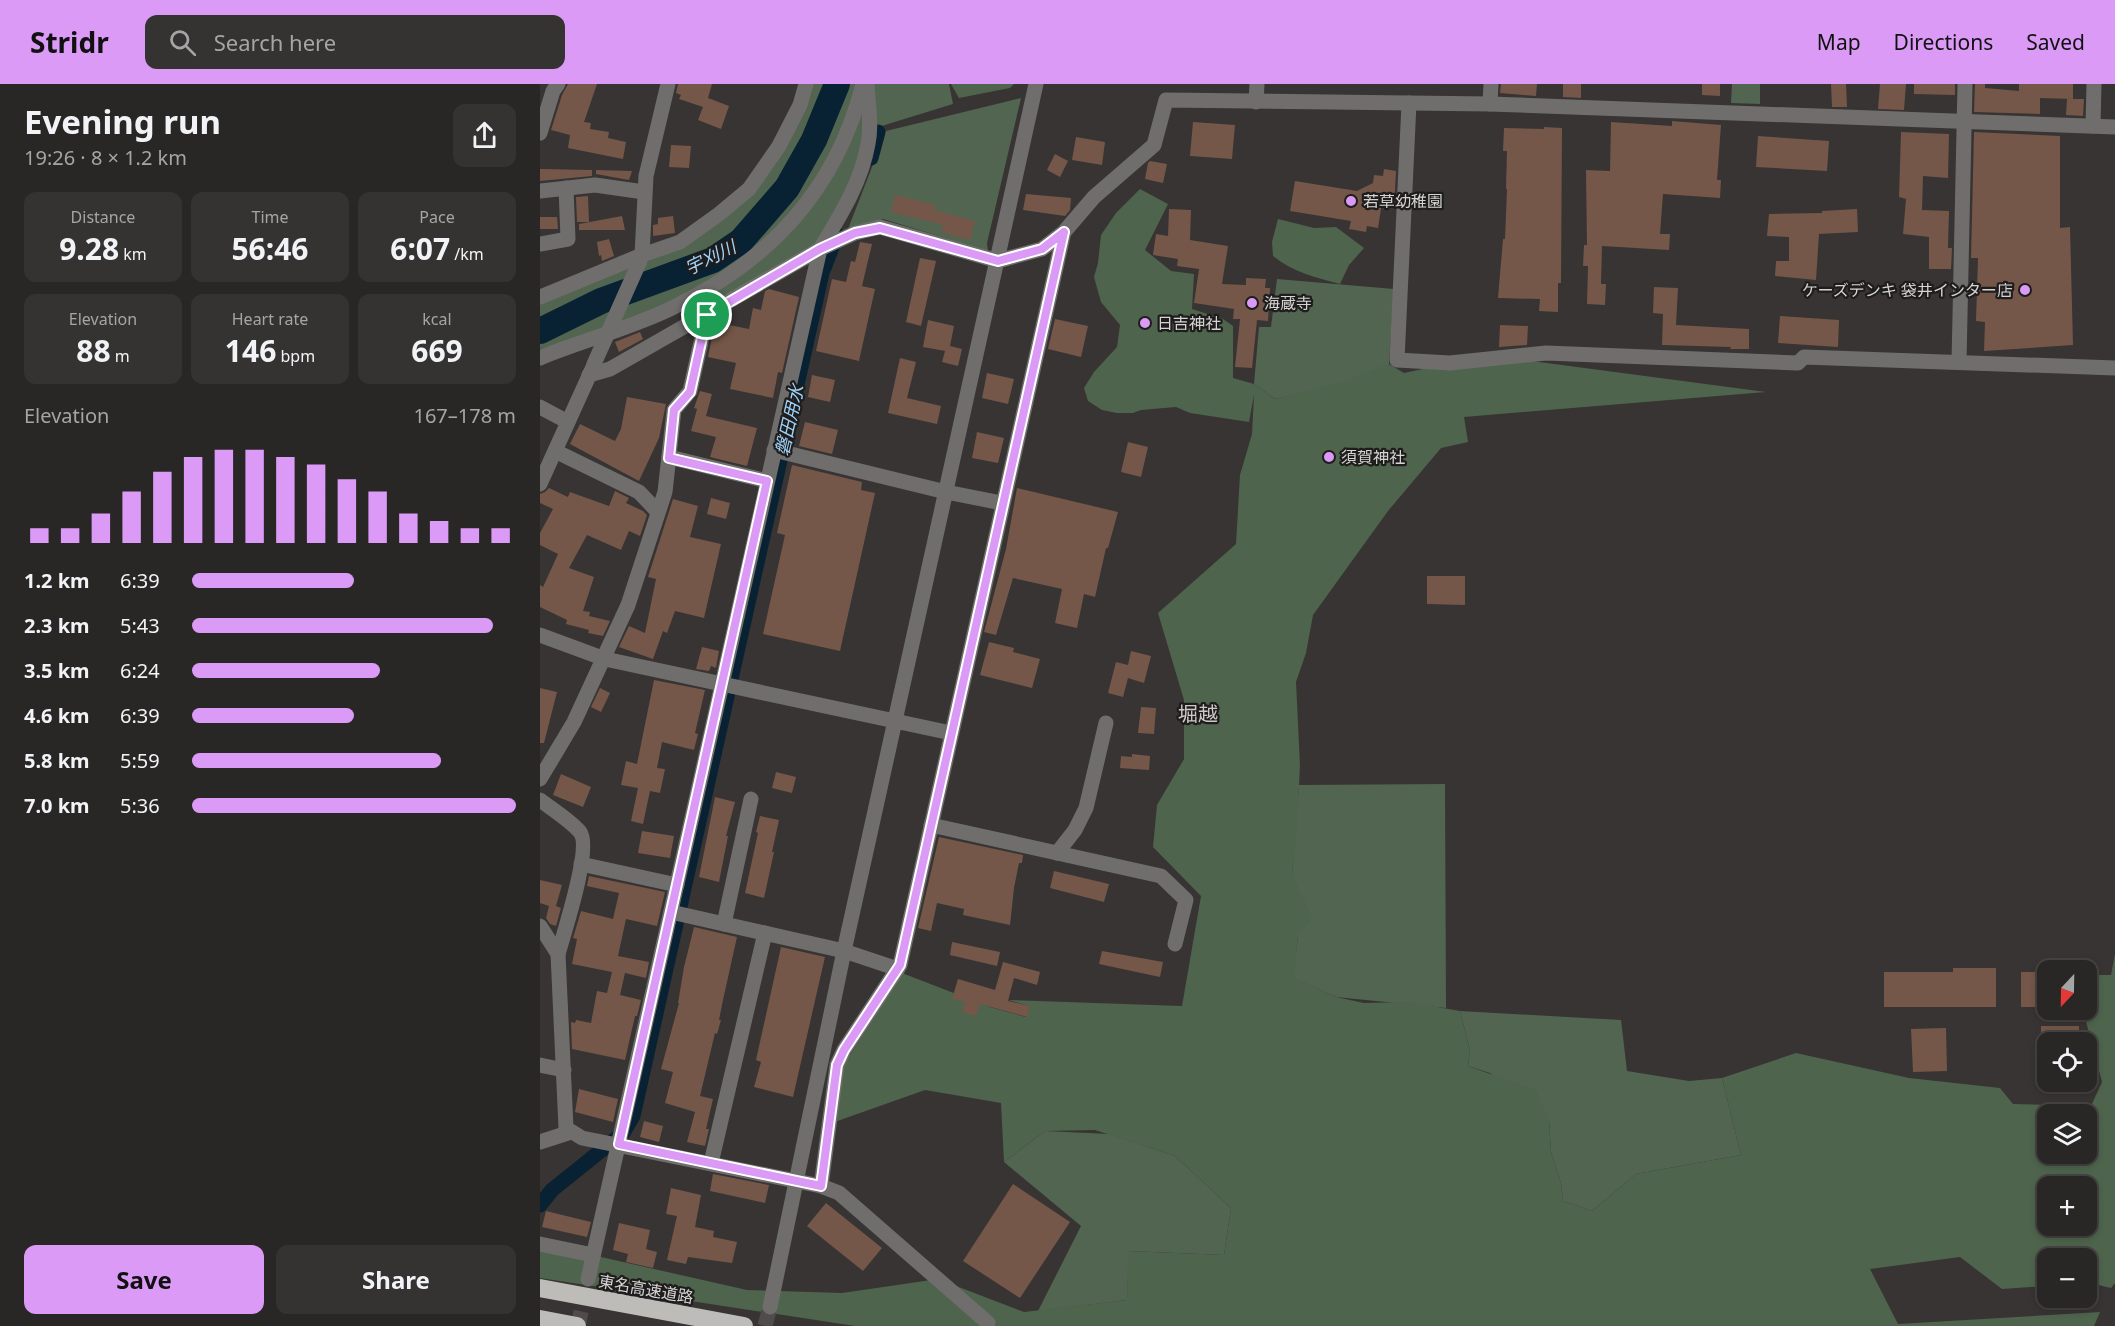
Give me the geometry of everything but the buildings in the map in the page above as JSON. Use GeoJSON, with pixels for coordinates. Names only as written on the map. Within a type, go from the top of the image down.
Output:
{"type":"FeatureCollection","features":[{"type":"Feature","properties":{"kind":"highway","name":"東名高速道路"},"geometry":{"type":"LineString","coordinates":[[540,1288],[744,1326]]}},
{"type":"Feature","properties":{"kind":"highway"},"geometry":{"type":"LineString","coordinates":[[540,1318],[577,1326]]}},
{"type":"Feature","properties":{"kind":"street"},"geometry":{"type":"LineString","coordinates":[[540,134],[553,91],[558,84]]}},
{"type":"Feature","properties":{"kind":"street"},"geometry":{"type":"LineString","coordinates":[[540,484],[549,455],[568,422],[640,259],[646,176],[668,84]]}},
{"type":"Feature","properties":{"kind":"street"},"geometry":{"type":"LineString","coordinates":[[540,297],[680,242],[749,189],[779,146],[800,105],[806,84]]}},
{"type":"Feature","properties":{"kind":"street"},"geometry":{"type":"LineString","coordinates":[[588,1279],[820,249],[852,193],[863,164],[869,134],[865,84]]}},
{"type":"Feature","properties":{"kind":"street"},"geometry":{"type":"LineString","coordinates":[[540,358],[601,338],[661,313],[727,278],[759,254],[785,230],[805,204],[842,144],[865,84]]}},
{"type":"Feature","properties":{"kind":"street"},"geometry":{"type":"LineString","coordinates":[[770,1307],[844,951],[1036,84]]}},
{"type":"Feature","properties":{"kind":"street"},"geometry":{"type":"LineString","coordinates":[[1256,102],[1257,84]]}},
{"type":"Feature","properties":{"kind":"street"},"geometry":{"type":"LineString","coordinates":[[1490,104],[1491,84]]}},
{"type":"Feature","properties":{"kind":"street"},"geometry":{"type":"LineString","coordinates":[[1959,362],[1965,84]]}},
{"type":"Feature","properties":{"kind":"street"},"geometry":{"type":"LineString","coordinates":[[2093,126],[2094,84]]}},
{"type":"Feature","properties":{"kind":"street"},"geometry":{"type":"LineString","coordinates":[[591,370],[610,369],[820,249],[855,233],[880,228],[998,261],[1042,249],[1064,232],[1094,197],[1154,146],[1166,100],[1490,104],[2115,127]]}},
{"type":"Feature","properties":{"kind":"street"},"geometry":{"type":"LineString","coordinates":[[1408,103],[1397,360],[1450,363],[1546,353],[1798,363],[1804,357],[2115,368]]}},
{"type":"Feature","properties":{"kind":"street"},"geometry":{"type":"LineString","coordinates":[[540,191],[595,185],[644,192]]}},
{"type":"Feature","properties":{"kind":"street"},"geometry":{"type":"LineString","coordinates":[[540,244],[568,238],[566,188]]}},
{"type":"Feature","properties":{"kind":"street"},"geometry":{"type":"LineString","coordinates":[[821,1186],[837,1065],[844,1050],[898,969],[1064,232]]}},
{"type":"Feature","properties":{"kind":"street"},"geometry":{"type":"LineString","coordinates":[[540,779],[574,722],[628,605],[664,492],[674,410],[690,392],[707,315],[709,288]]}},
{"type":"Feature","properties":{"kind":"street"},"geometry":{"type":"LineString","coordinates":[[540,406],[568,422]]}},
{"type":"Feature","properties":{"kind":"street"},"geometry":{"type":"LineString","coordinates":[[774,450],[946,492],[1002,503]]}},
{"type":"Feature","properties":{"kind":"street"},"geometry":{"type":"LineString","coordinates":[[549,455],[639,492],[658,512]]}},
{"type":"Feature","properties":{"kind":"street"},"geometry":{"type":"LineString","coordinates":[[669,458],[767,481]]}},
{"type":"Feature","properties":{"kind":"street"},"geometry":{"type":"LineString","coordinates":[[540,635],[605,659],[951,733]]}},
{"type":"Feature","properties":{"kind":"street"},"geometry":{"type":"LineString","coordinates":[[1057,853],[1075,830],[1086,808],[1106,723]]}},
{"type":"Feature","properties":{"kind":"street"},"geometry":{"type":"LineString","coordinates":[[724,924],[752,799]]}},
{"type":"Feature","properties":{"kind":"street"},"geometry":{"type":"LineString","coordinates":[[540,800],[581,833],[584,843],[578,884],[558,954],[566,1128],[582,1138],[821,1186],[839,1193],[988,1323]]}},
{"type":"Feature","properties":{"kind":"street"},"geometry":{"type":"LineString","coordinates":[[931,825],[1161,876],[1186,900],[1175,944]]}},
{"type":"Feature","properties":{"kind":"street"},"geometry":{"type":"LineString","coordinates":[[581,864],[677,885]]}},
{"type":"Feature","properties":{"kind":"street"},"geometry":{"type":"LineString","coordinates":[[671,912],[844,951],[898,969]]}},
{"type":"Feature","properties":{"kind":"street"},"geometry":{"type":"LineString","coordinates":[[540,926],[558,954]]}},
{"type":"Feature","properties":{"kind":"street"},"geometry":{"type":"LineString","coordinates":[[711,1163],[765,933]]}},
{"type":"Feature","properties":{"kind":"street"},"geometry":{"type":"LineString","coordinates":[[540,1065],[564,1070]]}},
{"type":"Feature","properties":{"kind":"street"},"geometry":{"type":"LineString","coordinates":[[540,1142],[572,1132]]}},
{"type":"Feature","properties":{"kind":"street"},"geometry":{"type":"LineString","coordinates":[[540,1244],[593,1255]]}},
{"type":"Feature","properties":{"kind":"green space"},"geometry":{"type":"Polygon","coordinates":[[[809,84],[862,84],[869,134],[850,196],[820,249],[707,308],[709,288],[725,278],[540,358],[540,297],[680,242],[774,159],[809,84]]]}},
{"type":"Feature","properties":{"kind":"green space"},"geometry":{"type":"Polygon","coordinates":[[[869,84],[949,84],[953,104],[875,128],[869,84]]]}},
{"type":"Feature","properties":{"kind":"green space"},"geometry":{"type":"Polygon","coordinates":[[[951,84],[1014,84],[1010,88],[959,98],[951,84]]]}},
{"type":"Feature","properties":{"kind":"green space"},"geometry":{"type":"Polygon","coordinates":[[[1732,84],[1760,84],[1760,104],[1731,103],[1732,84]]]}},
{"type":"Feature","properties":{"kind":"green space"},"geometry":{"type":"Polygon","coordinates":[[[1021,98],[987,243],[988,251],[883,219],[848,229],[886,131],[1021,98]]]}},
{"type":"Feature","properties":{"kind":"green space"},"geometry":{"type":"Polygon","coordinates":[[[1140,189],[1168,204],[1145,250],[1171,271],[1194,274],[1192,309],[1223,319],[1233,326],[1233,378],[1254,384],[1275,399],[1332,385],[1389,364],[1404,373],[1450,363],[1502,357],[1766,392],[1464,417],[1468,442],[1441,448],[1388,511],[1313,615],[1306,653],[1296,682],[1300,765],[1292,873],[1312,918],[1298,935],[1294,978],[1336,997],[1364,1003],[1409,1002],[1460,1011],[1470,1050],[1468,1066],[1536,1090],[1549,1121],[1551,1152],[1561,1183],[1563,1201],[1592,1211],[1636,1174],[1741,1155],[1722,1078],[1796,1053],[1909,1078],[2000,1088],[2013,1104],[2037,1105],[2037,1164],[2097,1164],[2097,1104],[2092,1104],[2102,1082],[2097,1063],[2097,1032],[2089,1032],[2086,1020],[2097,1020],[2097,975],[2111,975],[2115,954],[2115,1283],[2111,1288],[2097,1285],[2097,1248],[2037,1248],[2037,1287],[2002,1289],[1960,1257],[1870,1269],[1898,1324],[2100,1312],[2094,1326],[855,1326],[540,1278],[540,1246],[570,1250],[747,1290],[842,1293],[938,1279],[1024,1312],[1127,1300],[1128,1251],[1224,1255],[1231,1208],[1175,1156],[1095,1130],[1045,1131],[1004,1162],[1001,1103],[925,1090],[829,1124],[835,1079],[902,973],[990,1007],[1026,1017],[1029,1006],[1008,1000],[1182,1006],[1201,896],[1153,847],[1157,805],[1184,759],[1184,700],[1158,613],[1236,544],[1240,475],[1252,434],[1254,395],[1249,422],[1190,413],[1176,407],[1117,413],[1102,410],[1088,401],[1084,388],[1094,372],[1117,347],[1120,325],[1101,302],[1094,277],[1101,235],[1116,213],[1140,189]]]}},
{"type":"Feature","properties":{"kind":"green space"},"geometry":{"type":"Polygon","coordinates":[[[1278,219],[1314,228],[1336,227],[1364,248],[1349,265],[1340,284],[1314,277],[1280,262],[1273,256],[1272,242],[1278,219]]]}},
{"type":"Feature","properties":{"kind":"green space"},"geometry":{"type":"Polygon","coordinates":[[[1277,279],[1394,289],[1389,364],[1379,376],[1275,399],[1254,384],[1259,327],[1271,327],[1277,279]]]}},
{"type":"Feature","properties":{"kind":"green space"},"geometry":{"type":"Polygon","coordinates":[[[1445,784],[1446,1008],[1336,997],[1293,978],[1298,935],[1292,873],[1299,785],[1445,784]]]}},
{"type":"Feature","properties":{"kind":"green space"},"geometry":{"type":"Polygon","coordinates":[[[1460,1011],[1621,1020],[1627,1071],[1689,1081],[1722,1078],[1741,1155],[1636,1174],[1592,1211],[1563,1201],[1561,1183],[1551,1152],[1549,1121],[1490,1073],[1468,1066],[1470,1050],[1460,1011]]]}},
{"type":"Feature","properties":{"kind":"green space"},"geometry":{"type":"Polygon","coordinates":[[[1045,1131],[1109,1134],[1175,1156],[1231,1208],[1224,1255],[1129,1251],[1127,1300],[1038,1311],[1081,1226],[1004,1162],[1045,1131]]]}},
{"type":"Feature","properties":{"kind":"waterway","name":"宇刈川"},"geometry":{"type":"LineString","coordinates":[[540,331],[601,301],[713,260],[741,241],[787,188],[814,140],[837,84]]}},
{"type":"Feature","properties":{"kind":"waterway","name":"磐田用水"},"geometry":{"type":"LineString","coordinates":[[871,158],[878,132]]}},
{"type":"Feature","properties":{"kind":"waterway","name":"磐田用水"},"geometry":{"type":"LineString","coordinates":[[540,1205],[552,1190],[623,1133],[633,1116],[822,273],[837,235]]}},
{"type":"Feature","properties":{"kind":"tunnel"},"geometry":{"type":"LineString","coordinates":[[578,1326],[587,1285]]}},
{"type":"Feature","properties":{"kind":"tunnel"},"geometry":{"type":"LineString","coordinates":[[765,1326],[770,1307]]}},
{"type":"Feature","properties":{"kind":"place","name":"若草幼稚園"},"geometry":{"type":"Point","coordinates":[1351,201]}},
{"type":"Feature","properties":{"kind":"place","name":"ケーズデンキ 袋井インター店"},"geometry":{"type":"Point","coordinates":[2025,290]}},
{"type":"Feature","properties":{"kind":"place","name":"海蔵寺"},"geometry":{"type":"Point","coordinates":[1252,303]}},
{"type":"Feature","properties":{"kind":"place","name":"日吉神社"},"geometry":{"type":"Point","coordinates":[1145,323]}},
{"type":"Feature","properties":{"kind":"place","name":"須賀神社"},"geometry":{"type":"Point","coordinates":[1329,457]}},
{"type":"Feature","properties":{"kind":"district","name":"堀越"},"geometry":{"type":"Point","coordinates":[1198,713]}},
{"type":"Feature","properties":{"kind":"route"},"geometry":{"type":"LineString","coordinates":[[880,228],[998,261],[1042,249],[1064,232],[900,965],[844,1050],[837,1065],[821,1186],[619,1144],[767,481],[669,458],[674,410],[690,392],[707,315],[820,249],[855,233],[880,228]]}}]}
